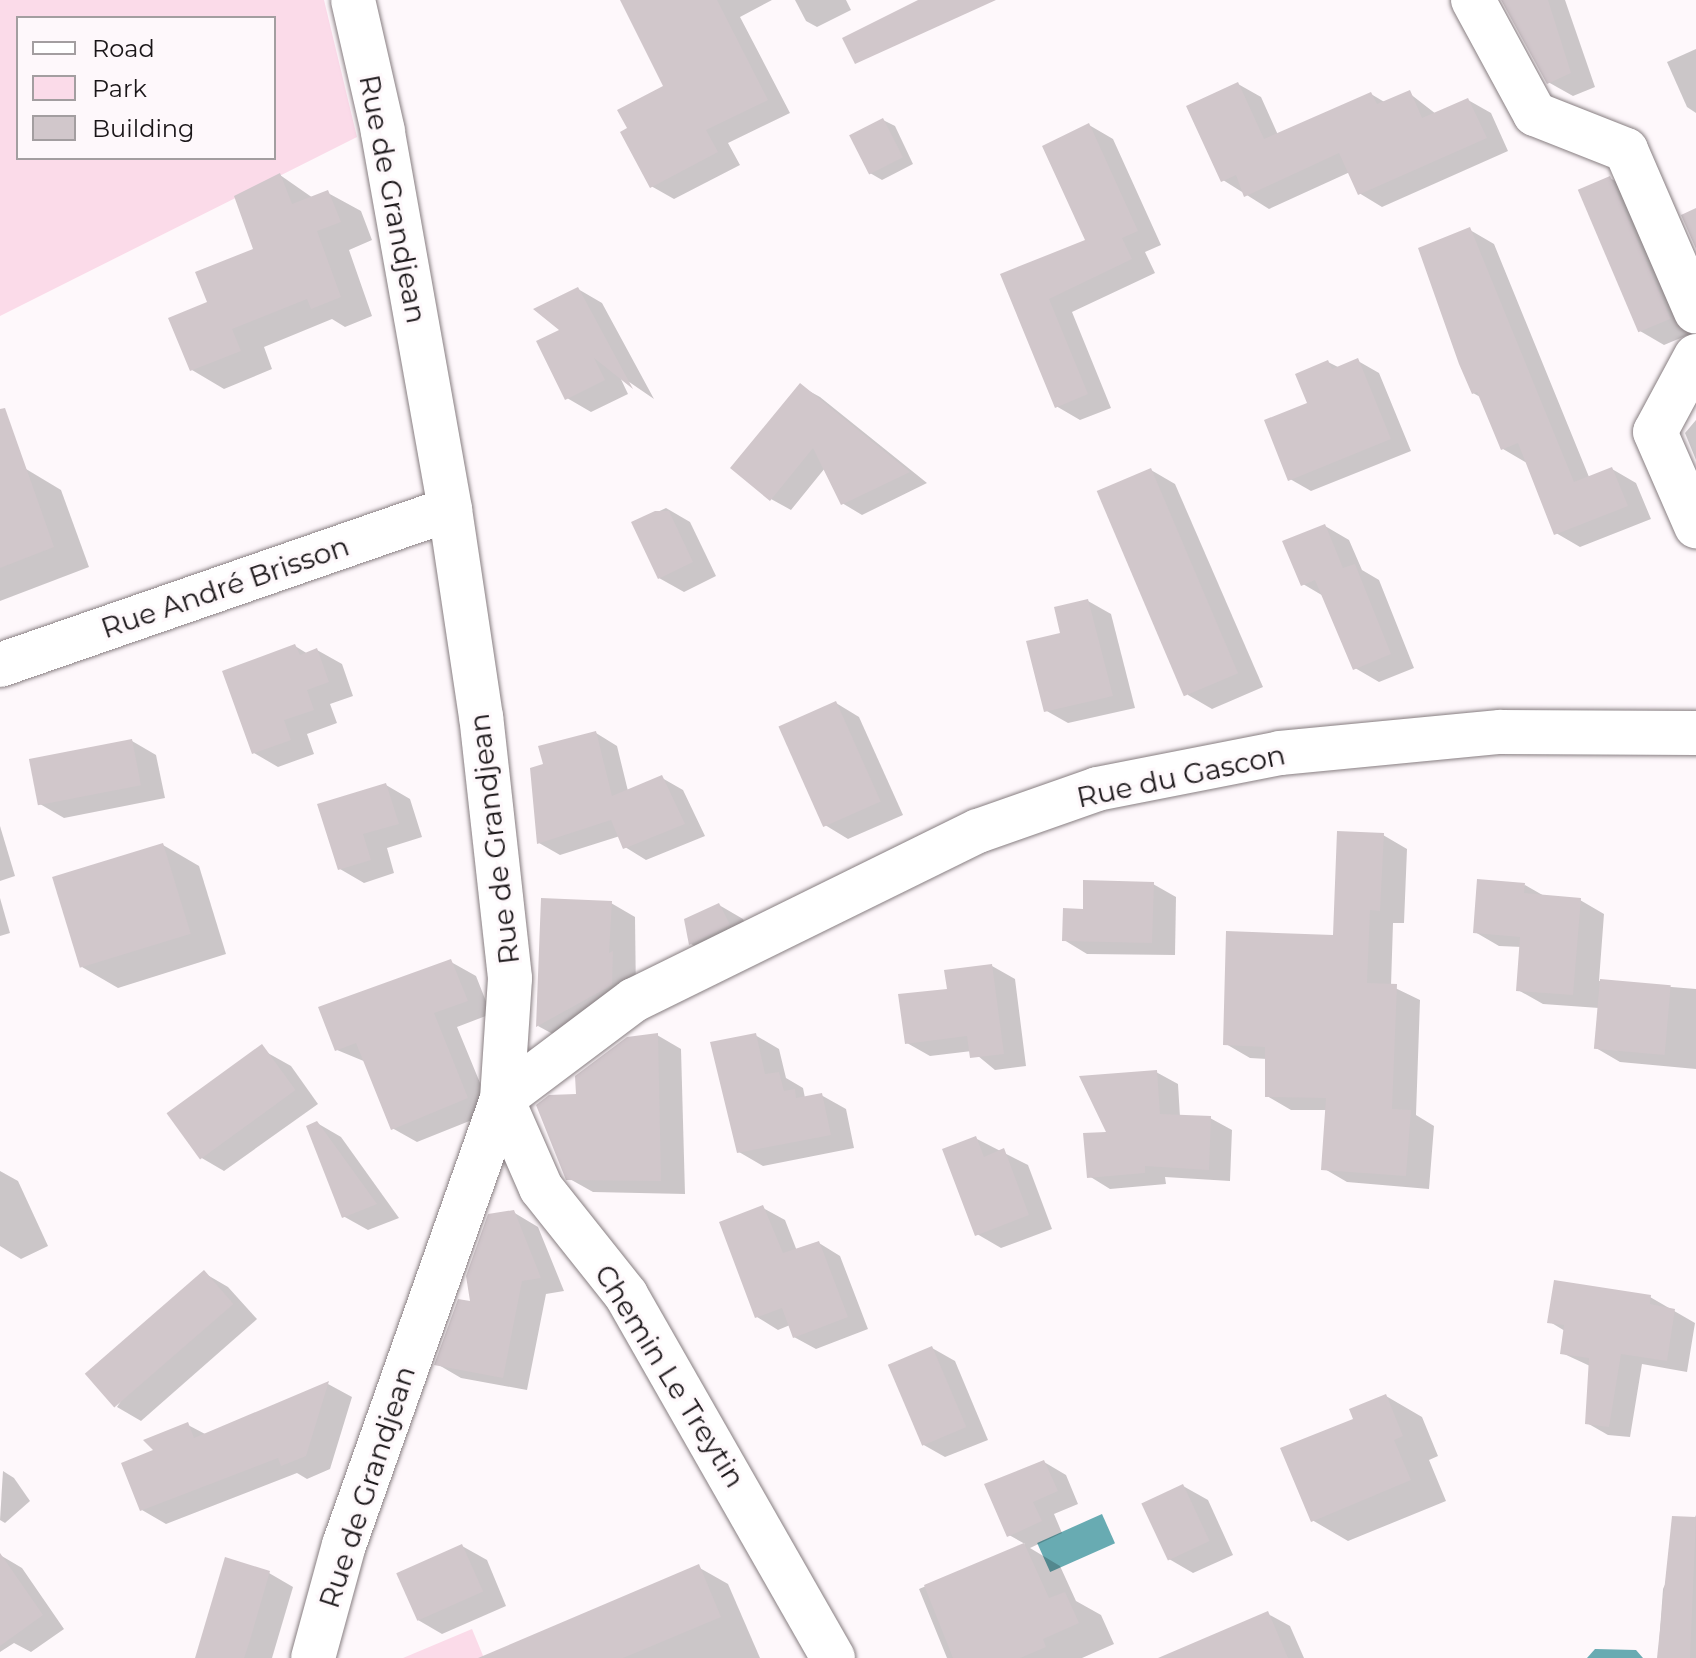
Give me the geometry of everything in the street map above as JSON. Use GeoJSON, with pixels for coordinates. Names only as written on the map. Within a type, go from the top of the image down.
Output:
{"type":"FeatureCollection","features":[{"type":"Feature","properties":{"kind":"street","name":"Rue de Grandjean"},"geometry":{"type":"LineString","coordinates":[[313,1658],[344,1545],[502,1099],[510,978],[481,717],[450,509],[383,131],[353,0]]}},
{"type":"Feature","properties":{"kind":"street"},"geometry":{"type":"LineString","coordinates":[[1473,0],[1535,114],[1626,150],[1696,312]]}},
{"type":"Feature","properties":{"kind":"street"},"geometry":{"type":"LineString","coordinates":[[1696,356],[1655,432],[1696,526]]}},
{"type":"Feature","properties":{"kind":"street","name":"Rue André Brisson"},"geometry":{"type":"LineString","coordinates":[[0,665],[450,509]]}},
{"type":"Feature","properties":{"kind":"street","name":"Rue du Gascon"},"geometry":{"type":"LineString","coordinates":[[502,1099],[634,1000],[978,831],[1097,789],[1280,753],[1500,732],[1696,733]]}},
{"type":"Feature","properties":{"kind":"street","name":"Chemin Le Treytin"},"geometry":{"type":"LineString","coordinates":[[502,1099],[541,1188],[626,1295],[833,1658]]}},
{"type":"Feature","properties":{"kind":"green space"},"geometry":{"type":"Polygon","coordinates":[[[0,0],[324,0],[357,137],[0,316],[0,0]]]}},
{"type":"Feature","properties":{"kind":"green space"},"geometry":{"type":"Polygon","coordinates":[[[472,1629],[484,1658],[403,1658],[472,1629]]]}},
{"type":"Feature","properties":{"kind":"water"},"geometry":{"type":"Polygon","coordinates":[[[1102,1514],[1115,1543],[1050,1572],[1037,1543],[1102,1514]]]}},
{"type":"Feature","properties":{"kind":"water"},"geometry":{"type":"Polygon","coordinates":[[[1595,1649],[1636,1650],[1643,1658],[1587,1658],[1595,1649]]]}},
{"type":"Feature","properties":{"kind":"building"},"geometry":{"type":"Polygon","coordinates":[[[620,0],[717,0],[768,100],[706,130],[718,152],[650,188],[620,132],[627,128],[617,110],[663,86],[620,0]]]}},
{"type":"Feature","properties":{"kind":"building"},"geometry":{"type":"Polygon","coordinates":[[[918,0],[996,0],[855,64],[842,38],[918,0]]]}},
{"type":"Feature","properties":{"kind":"building"},"geometry":{"type":"Polygon","coordinates":[[[1501,0],[1548,0],[1571,73],[1547,84],[1501,0]]]}},
{"type":"Feature","properties":{"kind":"building"},"geometry":{"type":"Polygon","coordinates":[[[1238,82],[1264,139],[1371,92],[1377,104],[1410,90],[1422,118],[1468,98],[1487,138],[1358,195],[1339,153],[1244,197],[1236,175],[1221,182],[1186,106],[1238,82]]]}},
{"type":"Feature","properties":{"kind":"building"},"geometry":{"type":"Polygon","coordinates":[[[883,118],[903,157],[869,174],[849,135],[883,118]]]}},
{"type":"Feature","properties":{"kind":"building"},"geometry":{"type":"Polygon","coordinates":[[[1089,123],[1138,231],[1122,238],[1132,259],[1049,299],[1088,394],[1055,408],[1000,274],[1085,240],[1042,146],[1089,123]]]}},
{"type":"Feature","properties":{"kind":"building"},"geometry":{"type":"Polygon","coordinates":[[[280,173],[292,204],[328,190],[341,222],[317,231],[341,297],[311,309],[307,299],[232,329],[241,351],[190,371],[168,318],[207,302],[195,272],[253,249],[234,196],[280,173]]]}},
{"type":"Feature","properties":{"kind":"building"},"geometry":{"type":"Polygon","coordinates":[[[1610,176],[1671,319],[1638,332],[1578,190],[1610,176]]]}},
{"type":"Feature","properties":{"kind":"building"},"geometry":{"type":"Polygon","coordinates":[[[1696,208],[1696,249],[1681,215],[1696,208]]]}},
{"type":"Feature","properties":{"kind":"building"},"geometry":{"type":"Polygon","coordinates":[[[1470,227],[1574,482],[1612,467],[1628,506],[1554,535],[1518,443],[1501,450],[1477,392],[1472,394],[1459,364],[1418,248],[1470,227]]]}},
{"type":"Feature","properties":{"kind":"building"},"geometry":{"type":"Polygon","coordinates":[[[578,287],[633,389],[594,358],[605,380],[565,400],[536,341],[559,330],[533,309],[578,287]]]}},
{"type":"Feature","properties":{"kind":"building"},"geometry":{"type":"Polygon","coordinates":[[[1358,358],[1391,439],[1288,481],[1264,420],[1307,403],[1295,374],[1328,360],[1332,369],[1358,358]]]}},
{"type":"Feature","properties":{"kind":"building"},"geometry":{"type":"Polygon","coordinates":[[[800,383],[910,472],[841,505],[813,448],[770,501],[730,468],[800,383]]]}},
{"type":"Feature","properties":{"kind":"building"},"geometry":{"type":"Polygon","coordinates":[[[5,408],[54,547],[0,568],[0,409],[5,408]]]}},
{"type":"Feature","properties":{"kind":"building"},"geometry":{"type":"Polygon","coordinates":[[[1151,468],[1238,673],[1184,696],[1097,491],[1151,468]]]}},
{"type":"Feature","properties":{"kind":"building"},"geometry":{"type":"Polygon","coordinates":[[[655,511],[669,511],[693,562],[658,579],[631,522],[655,511]]]}},
{"type":"Feature","properties":{"kind":"building"},"geometry":{"type":"Polygon","coordinates":[[[1325,524],[1343,568],[1355,564],[1391,654],[1353,670],[1315,580],[1301,586],[1282,541],[1325,524]]]}},
{"type":"Feature","properties":{"kind":"building"},"geometry":{"type":"Polygon","coordinates":[[[1088,599],[1113,696],[1044,712],[1026,641],[1060,633],[1054,607],[1088,599]]]}},
{"type":"Feature","properties":{"kind":"building"},"geometry":{"type":"Polygon","coordinates":[[[295,644],[300,655],[317,648],[329,682],[307,690],[314,710],[284,720],[291,740],[252,754],[222,671],[295,644]]]}},
{"type":"Feature","properties":{"kind":"building"},"geometry":{"type":"Polygon","coordinates":[[[836,701],[881,801],[823,827],[778,727],[836,701]]]}},
{"type":"Feature","properties":{"kind":"building"},"geometry":{"type":"Polygon","coordinates":[[[596,731],[612,796],[662,775],[685,824],[623,849],[611,820],[537,844],[530,768],[543,764],[538,746],[596,731]]]}},
{"type":"Feature","properties":{"kind":"building"},"geometry":{"type":"Polygon","coordinates":[[[132,739],[141,785],[38,805],[29,759],[132,739]]]}},
{"type":"Feature","properties":{"kind":"building"},"geometry":{"type":"Polygon","coordinates":[[[386,783],[399,824],[363,834],[371,860],[338,870],[317,804],[386,783]]]}},
{"type":"Feature","properties":{"kind":"building"},"geometry":{"type":"Polygon","coordinates":[[[1337,831],[1384,833],[1380,911],[1370,910],[1367,983],[1397,984],[1392,1109],[1411,1110],[1406,1176],[1321,1170],[1326,1098],[1265,1097],[1265,1047],[1223,1045],[1226,931],[1333,935],[1337,831]]]}},
{"type":"Feature","properties":{"kind":"building"},"geometry":{"type":"Polygon","coordinates":[[[163,843],[191,934],[80,968],[52,877],[163,843]]]}},
{"type":"Feature","properties":{"kind":"building"},"geometry":{"type":"Polygon","coordinates":[[[1477,879],[1525,883],[1524,893],[1581,898],[1573,995],[1516,991],[1520,937],[1473,933],[1477,879]]]}},
{"type":"Feature","properties":{"kind":"building"},"geometry":{"type":"Polygon","coordinates":[[[1083,880],[1154,882],[1152,943],[1062,941],[1063,908],[1083,909],[1083,880]]]}},
{"type":"Feature","properties":{"kind":"building"},"geometry":{"type":"Polygon","coordinates":[[[541,898],[612,901],[609,953],[613,951],[612,985],[536,1027],[541,898]]]}},
{"type":"Feature","properties":{"kind":"building"},"geometry":{"type":"Polygon","coordinates":[[[719,903],[730,925],[689,945],[684,919],[719,903]]]}},
{"type":"Feature","properties":{"kind":"building"},"geometry":{"type":"Polygon","coordinates":[[[451,959],[468,1001],[434,1013],[468,1098],[391,1130],[356,1043],[335,1051],[318,1007],[451,959]]]}},
{"type":"Feature","properties":{"kind":"building"},"geometry":{"type":"Polygon","coordinates":[[[992,964],[1004,1054],[970,1058],[967,1036],[905,1044],[898,994],[947,989],[944,970],[992,964]]]}},
{"type":"Feature","properties":{"kind":"building"},"geometry":{"type":"Polygon","coordinates":[[[1600,979],[1671,985],[1665,1055],[1594,1049],[1600,979]]]}},
{"type":"Feature","properties":{"kind":"building"},"geometry":{"type":"Polygon","coordinates":[[[658,1033],[661,1181],[566,1180],[536,1105],[549,1095],[576,1094],[575,1076],[627,1037],[658,1033]]]}},
{"type":"Feature","properties":{"kind":"building"},"geometry":{"type":"Polygon","coordinates":[[[756,1033],[765,1074],[779,1072],[784,1091],[795,1089],[796,1098],[822,1093],[831,1135],[737,1153],[710,1042],[756,1033]]]}},
{"type":"Feature","properties":{"kind":"building"},"geometry":{"type":"Polygon","coordinates":[[[262,1044],[296,1090],[200,1159],[167,1113],[262,1044]]]}},
{"type":"Feature","properties":{"kind":"building"},"geometry":{"type":"Polygon","coordinates":[[[1157,1070],[1160,1114],[1211,1116],[1209,1170],[1145,1166],[1145,1173],[1087,1178],[1083,1133],[1106,1132],[1079,1076],[1157,1070]]]}},
{"type":"Feature","properties":{"kind":"building"},"geometry":{"type":"Polygon","coordinates":[[[317,1121],[377,1204],[342,1218],[306,1126],[317,1121]]]}},
{"type":"Feature","properties":{"kind":"building"},"geometry":{"type":"Polygon","coordinates":[[[976,1136],[984,1157],[1004,1148],[1029,1215],[975,1236],[942,1149],[976,1136]]]}},
{"type":"Feature","properties":{"kind":"building"},"geometry":{"type":"Polygon","coordinates":[[[763,1205],[783,1253],[819,1241],[848,1317],[793,1338],[782,1308],[755,1318],[719,1222],[763,1205]]]}},
{"type":"Feature","properties":{"kind":"building"},"geometry":{"type":"Polygon","coordinates":[[[514,1210],[541,1278],[522,1281],[503,1378],[434,1365],[458,1299],[470,1301],[466,1276],[488,1214],[514,1210]]]}},
{"type":"Feature","properties":{"kind":"building"},"geometry":{"type":"Polygon","coordinates":[[[204,1270],[234,1304],[114,1408],[85,1374],[204,1270]]]}},
{"type":"Feature","properties":{"kind":"building"},"geometry":{"type":"Polygon","coordinates":[[[1554,1280],[1651,1295],[1650,1304],[1675,1309],[1667,1361],[1621,1354],[1609,1427],[1585,1424],[1589,1358],[1560,1354],[1564,1325],[1547,1323],[1554,1280]]]}},
{"type":"Feature","properties":{"kind":"building"},"geometry":{"type":"Polygon","coordinates":[[[932,1346],[966,1427],[922,1446],[888,1365],[932,1346]]]}},
{"type":"Feature","properties":{"kind":"building"},"geometry":{"type":"Polygon","coordinates":[[[329,1381],[306,1456],[281,1466],[278,1458],[140,1511],[121,1463],[153,1450],[143,1440],[188,1422],[194,1438],[329,1381]]]}},
{"type":"Feature","properties":{"kind":"building"},"geometry":{"type":"Polygon","coordinates":[[[1386,1394],[1403,1436],[1394,1440],[1411,1480],[1311,1522],[1280,1448],[1353,1419],[1349,1409],[1386,1394]]]}},
{"type":"Feature","properties":{"kind":"building"},"geometry":{"type":"Polygon","coordinates":[[[1044,1460],[1058,1491],[1033,1502],[1042,1521],[1007,1537],[984,1484],[1044,1460]]]}},
{"type":"Feature","properties":{"kind":"building"},"geometry":{"type":"Polygon","coordinates":[[[1183,1484],[1210,1541],[1168,1561],[1141,1503],[1183,1484]]]}},
{"type":"Feature","properties":{"kind":"building"},"geometry":{"type":"Polygon","coordinates":[[[1672,1516],[1696,1517],[1690,1658],[1657,1658],[1672,1516]]]}},
{"type":"Feature","properties":{"kind":"building"},"geometry":{"type":"Polygon","coordinates":[[[1024,1543],[1049,1598],[1065,1592],[1079,1623],[1043,1639],[1046,1647],[1020,1658],[953,1658],[924,1585],[1024,1543]]]}},
{"type":"Feature","properties":{"kind":"building"},"geometry":{"type":"Polygon","coordinates":[[[462,1544],[483,1592],[417,1621],[396,1573],[462,1544]]]}},
{"type":"Feature","properties":{"kind":"building"},"geometry":{"type":"Polygon","coordinates":[[[0,1553],[43,1615],[0,1646],[0,1553]]]}},
{"type":"Feature","properties":{"kind":"building"},"geometry":{"type":"Polygon","coordinates":[[[225,1557],[270,1571],[250,1640],[244,1658],[195,1658],[225,1557]]]}},
{"type":"Feature","properties":{"kind":"building"},"geometry":{"type":"Polygon","coordinates":[[[699,1564],[721,1617],[623,1658],[478,1658],[699,1564]]]}},
{"type":"Feature","properties":{"kind":"building"},"geometry":{"type":"Polygon","coordinates":[[[1268,1611],[1288,1658],[1158,1658],[1268,1611]]]}}]}
